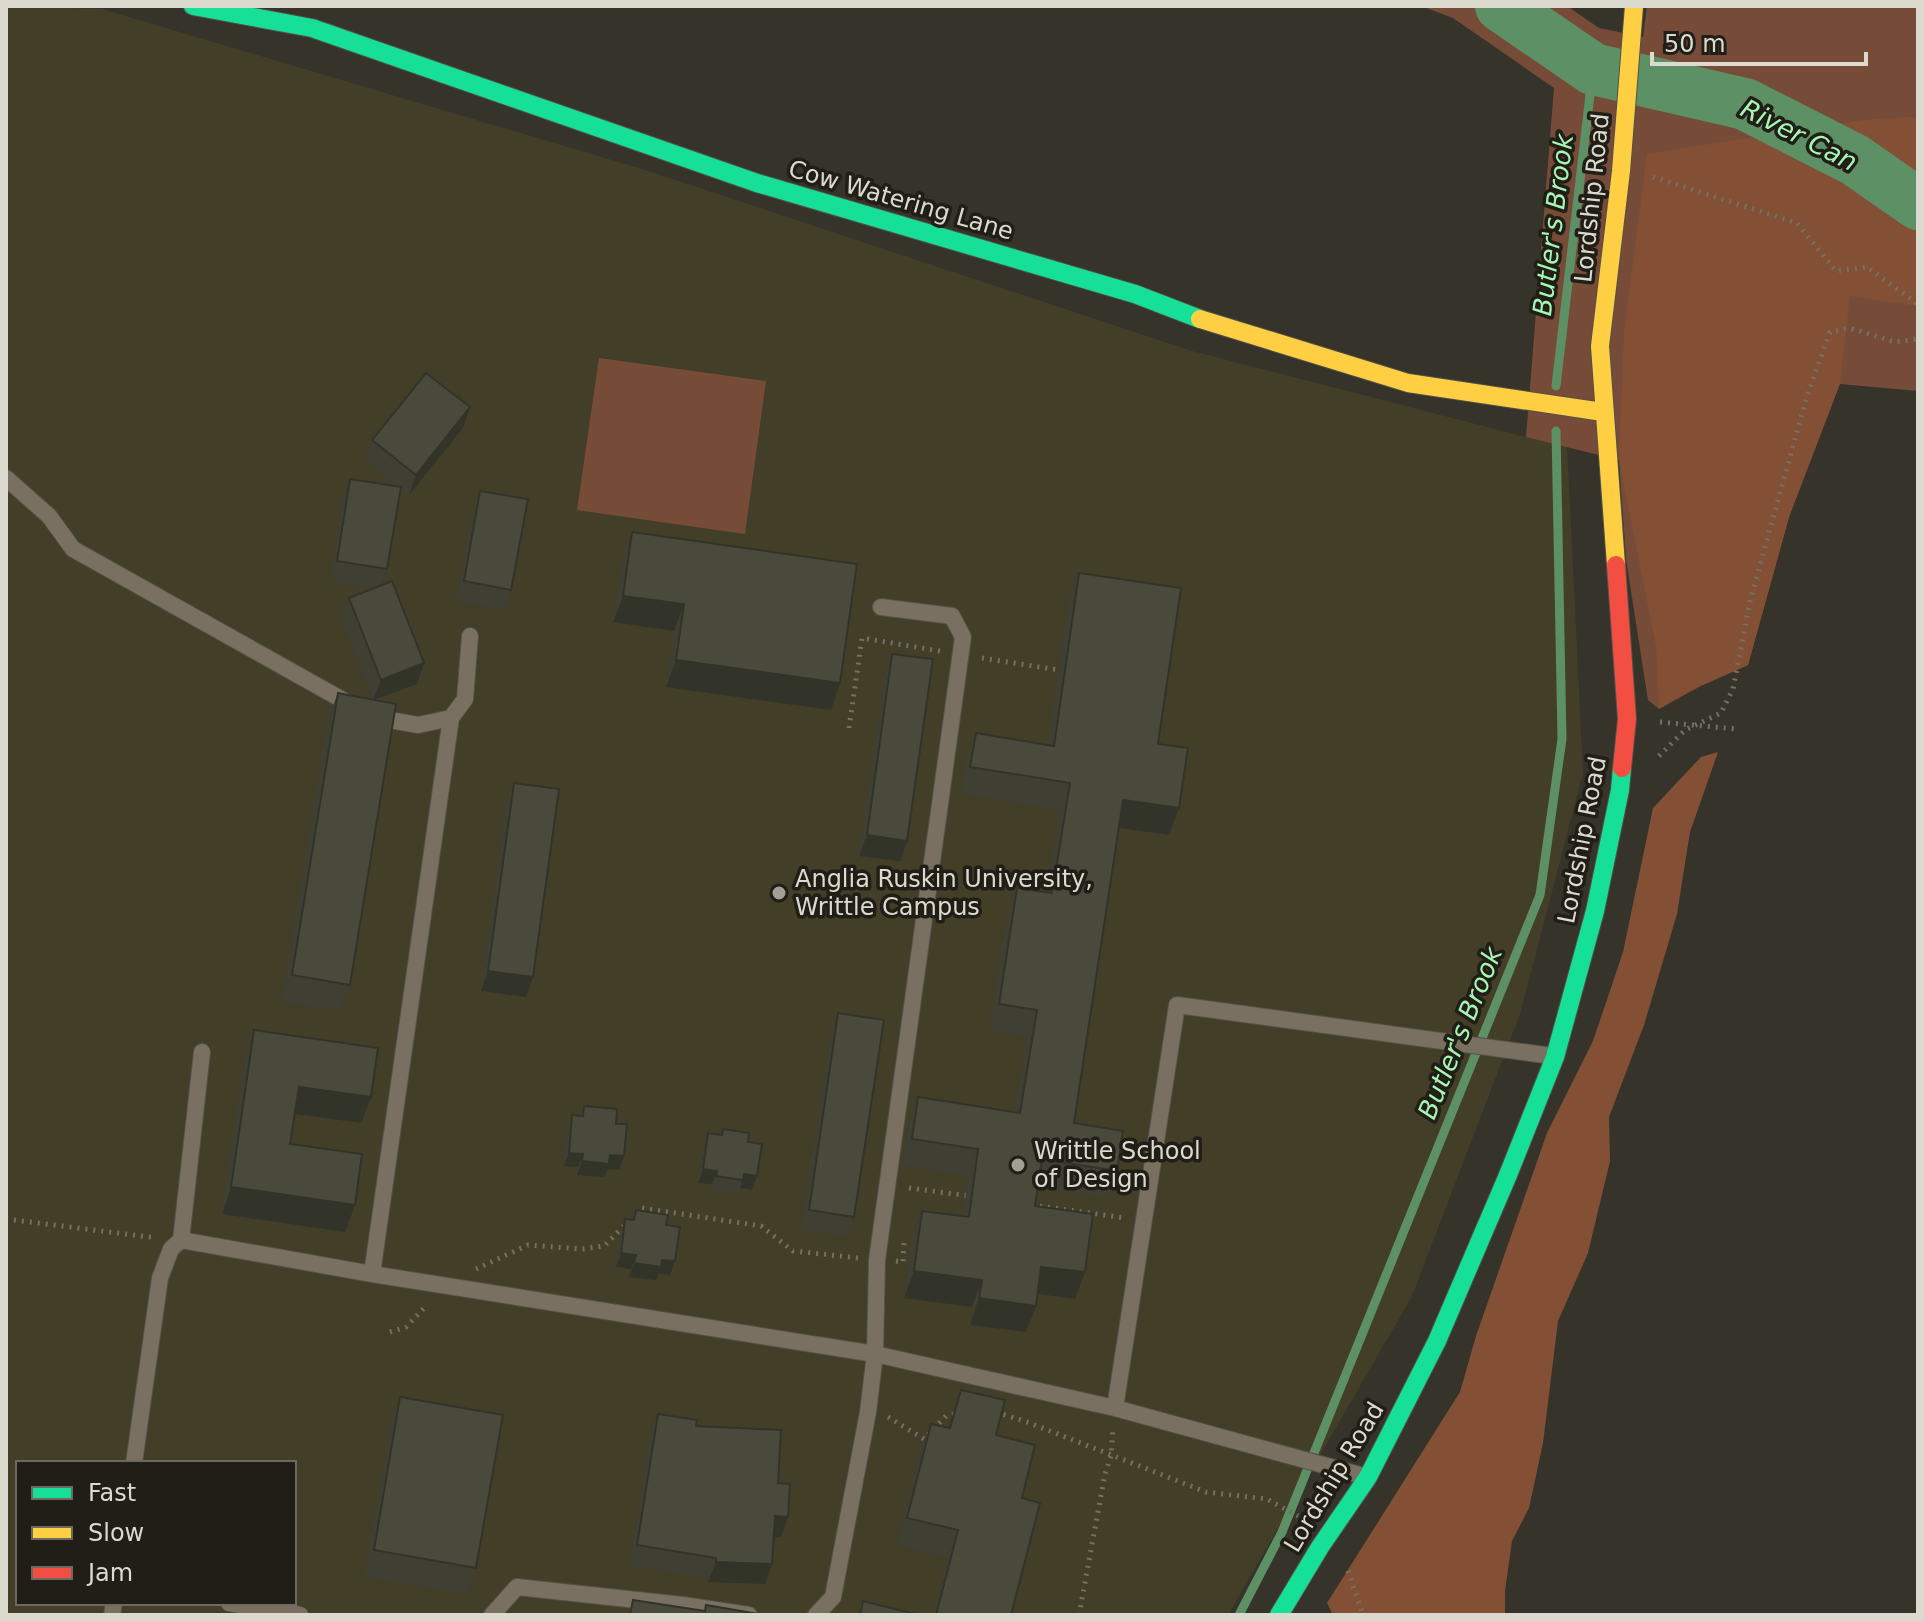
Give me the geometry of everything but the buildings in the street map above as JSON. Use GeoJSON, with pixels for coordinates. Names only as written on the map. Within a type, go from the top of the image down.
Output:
{"type":"FeatureCollection","features":[{"type":"Feature","properties":{"kind":"street","name":"Cow Watering Lane"},"geometry":{"type":"LineString","coordinates":[[193,6],[312,28],[757,183],[1135,294],[1226,329],[1408,383],[1603,412]]}},
{"type":"Feature","properties":{"kind":"street","name":"Lordship Road"},"geometry":{"type":"LineString","coordinates":[[1279,1615],[1368,1477],[1437,1341],[1555,1057],[1595,911],[1620,790],[1627,719],[1600,346],[1621,171],[1634,6]]}},
{"type":"Feature","properties":{"kind":"lane"},"geometry":{"type":"LineString","coordinates":[[6,478],[49,516],[73,549],[373,717],[418,725],[451,718]]}},
{"type":"Feature","properties":{"kind":"lane"},"geometry":{"type":"LineString","coordinates":[[816,1615],[833,1597],[868,1412],[875,1354],[877,1260],[963,637],[952,616],[881,607]]}},
{"type":"Feature","properties":{"kind":"lane"},"geometry":{"type":"LineString","coordinates":[[372,1274],[451,718],[465,699],[470,636]]}},
{"type":"Feature","properties":{"kind":"lane"},"geometry":{"type":"LineString","coordinates":[[1115,1408],[1177,1005],[1555,1057]]}},
{"type":"Feature","properties":{"kind":"lane"},"geometry":{"type":"LineString","coordinates":[[134,1461],[160,1278],[171,1249],[181,1240],[202,1052]]}},
{"type":"Feature","properties":{"kind":"lane"},"geometry":{"type":"LineString","coordinates":[[181,1240],[372,1274],[875,1354],[1115,1408],[1368,1477]]}},
{"type":"Feature","properties":{"kind":"lane"},"geometry":{"type":"LineString","coordinates":[[492,1615],[517,1587],[682,1610],[749,1615]]}},
{"type":"Feature","properties":{"kind":"lane"},"geometry":{"type":"LineString","coordinates":[[241,1605],[300,1615]]}},
{"type":"Feature","properties":{"kind":"path"},"geometry":{"type":"LineString","coordinates":[[1621,171],[1634,170],[1797,223],[1836,271],[1867,267],[1918,304]]}},
{"type":"Feature","properties":{"kind":"path"},"geometry":{"type":"LineString","coordinates":[[1650,765],[1685,730],[1721,713],[1733,689],[1750,601],[1807,396],[1830,332],[1849,328],[1895,342],[1918,339]]}},
{"type":"Feature","properties":{"kind":"path"},"geometry":{"type":"LineString","coordinates":[[849,728],[862,638],[1059,670]]}},
{"type":"Feature","properties":{"kind":"path"},"geometry":{"type":"LineString","coordinates":[[1627,719],[1736,729]]}},
{"type":"Feature","properties":{"kind":"path"},"geometry":{"type":"LineString","coordinates":[[888,1181],[971,1196]]}},
{"type":"Feature","properties":{"kind":"path"},"geometry":{"type":"LineString","coordinates":[[907,1202],[908,1187]]}},
{"type":"Feature","properties":{"kind":"path"},"geometry":{"type":"LineString","coordinates":[[1018,1203],[1143,1220]]}},
{"type":"Feature","properties":{"kind":"path"},"geometry":{"type":"LineString","coordinates":[[390,1332],[406,1327],[446,1285],[528,1245],[582,1249],[604,1246],[642,1208],[761,1226],[793,1251],[877,1260],[903,1262],[905,1232]]}},
{"type":"Feature","properties":{"kind":"path"},"geometry":{"type":"LineString","coordinates":[[6,1219],[181,1240]]}},
{"type":"Feature","properties":{"kind":"path"},"geometry":{"type":"LineString","coordinates":[[1079,1615],[1111,1456],[1115,1408]]}},
{"type":"Feature","properties":{"kind":"path"},"geometry":{"type":"LineString","coordinates":[[868,1412],[889,1417],[924,1439],[946,1416],[971,1411]]}},
{"type":"Feature","properties":{"kind":"path"},"geometry":{"type":"LineString","coordinates":[[993,1411],[1206,1492],[1267,1499],[1300,1517]]}},
{"type":"Feature","properties":{"kind":"path"},"geometry":{"type":"LineString","coordinates":[[1343,1559],[1363,1615]]}},
{"type":"Feature","properties":{"kind":"shaded area","name":"Anglia Ruskin University, Writtle Campus"},"geometry":{"type":"Polygon","coordinates":[[[6,6],[102,9],[642,169],[1192,351],[1567,445],[1583,773],[1520,1014],[1412,1296],[1228,1615],[6,1615],[6,6]]]}},
{"type":"Feature","properties":{"kind":"shaded area"},"geometry":{"type":"Polygon","coordinates":[[[1421,6],[1567,6],[1599,28],[1643,37],[1647,6],[1918,6],[1918,391],[1840,384],[1789,517],[1748,665],[1659,709],[1648,700],[1626,559],[1619,460],[1526,437],[1554,88],[1453,18],[1421,6]]]}},
{"type":"Feature","properties":{"kind":"shaded area"},"geometry":{"type":"Polygon","coordinates":[[[1918,118],[1918,306],[1850,296],[1840,383],[1789,517],[1748,665],[1691,690],[1659,709],[1656,646],[1619,460],[1624,332],[1647,154],[1863,120],[1918,118]]]}},
{"type":"Feature","properties":{"kind":"shaded area"},"geometry":{"type":"Polygon","coordinates":[[[599,358],[766,381],[745,534],[577,510],[599,358]]]}},
{"type":"Feature","properties":{"kind":"shaded area"},"geometry":{"type":"Polygon","coordinates":[[[1718,752],[1690,832],[1677,914],[1644,1025],[1609,1117],[1610,1161],[1588,1253],[1558,1321],[1543,1443],[1529,1508],[1512,1541],[1505,1615],[1333,1615],[1327,1603],[1460,1392],[1476,1336],[1547,1133],[1593,1041],[1623,952],[1653,808],[1701,757],[1718,752]]]}},
{"type":"Feature","properties":{"kind":"waterway","name":"River Can"},"geometry":{"type":"LineString","coordinates":[[1501,6],[1593,69],[1745,104],[1855,160],[1918,204]]}},
{"type":"Feature","properties":{"kind":"waterway","name":"Butler's Brook"},"geometry":{"type":"LineString","coordinates":[[1556,386],[1593,69]]}},
{"type":"Feature","properties":{"kind":"waterway","name":"Butler's Brook"},"geometry":{"type":"LineString","coordinates":[[1239,1615],[1282,1532],[1540,895],[1562,739],[1556,431]]}},
{"type":"Feature","properties":{"kind":"traffic: fast"},"geometry":{"type":"LineString","coordinates":[[193,6],[312,28],[757,183],[1135,294],[1200,319]]}},
{"type":"Feature","properties":{"kind":"traffic: fast"},"geometry":{"type":"LineString","coordinates":[[1279,1615],[1368,1477],[1437,1341],[1508,1175],[1555,1057],[1595,911],[1622,768]]}},
{"type":"Feature","properties":{"kind":"traffic: slow"},"geometry":{"type":"LineString","coordinates":[[1616,565],[1600,346],[1621,171],[1634,6]]}},
{"type":"Feature","properties":{"kind":"traffic: slow"},"geometry":{"type":"LineString","coordinates":[[1200,319],[1408,383],[1603,412]]}},
{"type":"Feature","properties":{"kind":"traffic: jam"},"geometry":{"type":"LineString","coordinates":[[1616,565],[1627,719],[1622,768]]}},
{"type":"Feature","properties":{"kind":"place","name":"Anglia Ruskin University, Writtle Campus"},"geometry":{"type":"Point","coordinates":[779,893]}},
{"type":"Feature","properties":{"kind":"place","name":"Writtle School of Design"},"geometry":{"type":"Point","coordinates":[1018,1165]}}]}
